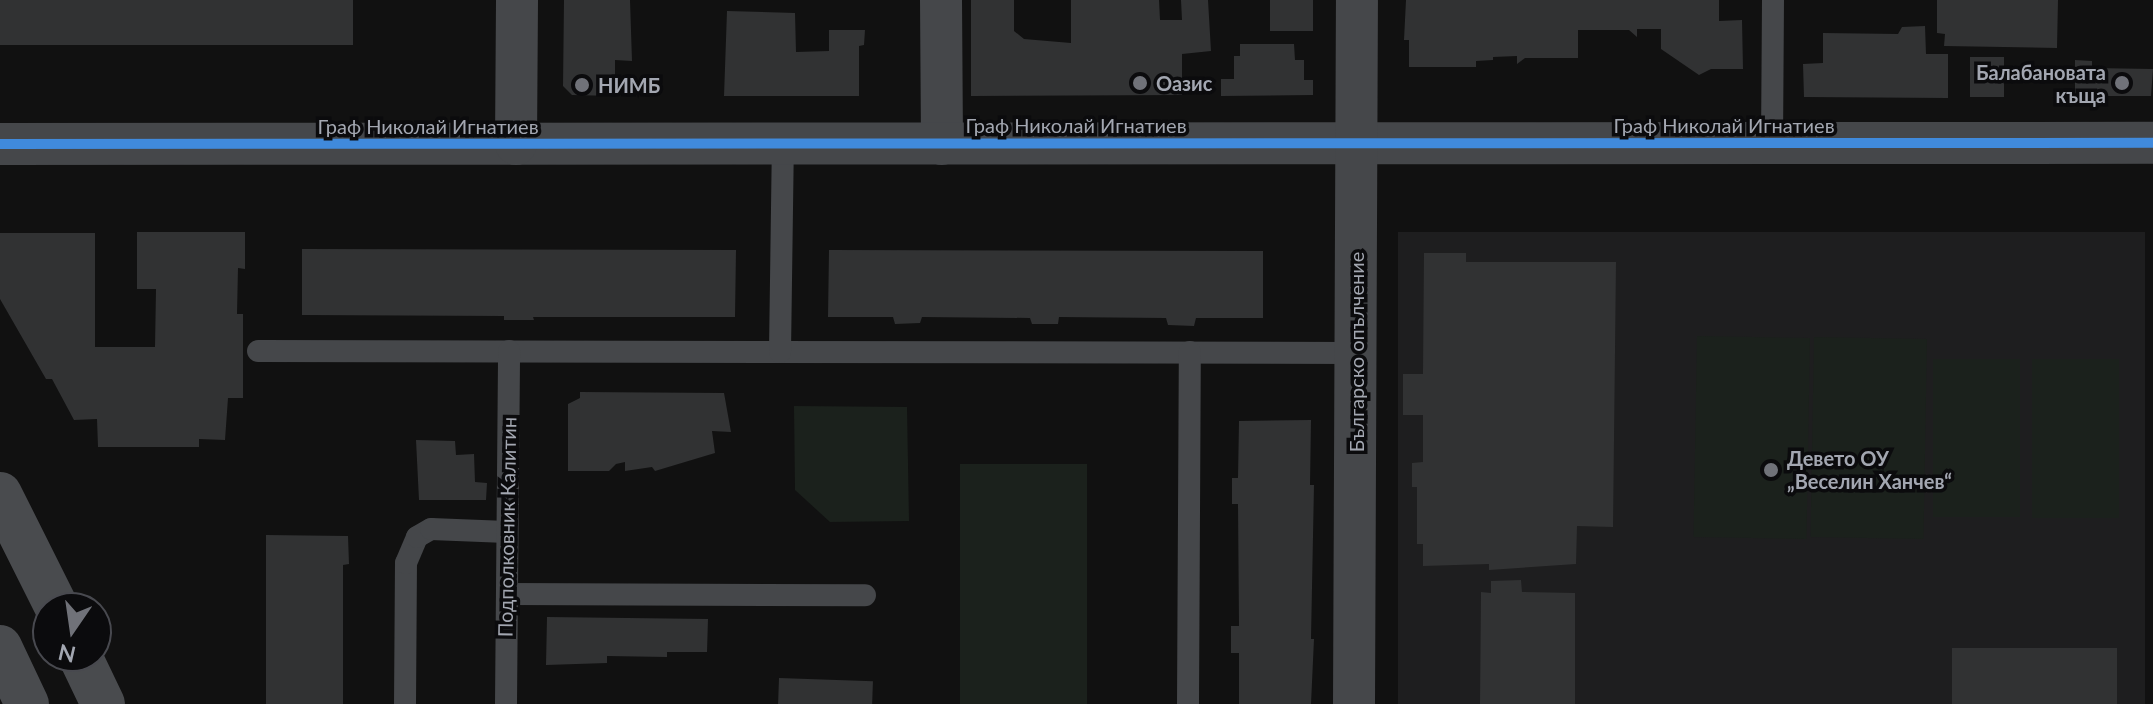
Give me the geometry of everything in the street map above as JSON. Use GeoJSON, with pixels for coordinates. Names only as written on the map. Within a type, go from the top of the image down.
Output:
{"type":"FeatureCollection","features":[{"type":"Feature","properties":{"kind":"main road"},"geometry":{"type":"LineString","coordinates":[[0,494],[49,592]]}},
{"type":"Feature","properties":{"kind":"main road"},"geometry":{"type":"LineString","coordinates":[[0,647],[27,704]]}},
{"type":"Feature","properties":{"kind":"main road"},"geometry":{"type":"LineString","coordinates":[[88,672],[103,704]]}},
{"type":"Feature","properties":{"kind":"street"},"geometry":{"type":"LineString","coordinates":[[516,144],[517,0]]}},
{"type":"Feature","properties":{"kind":"street"},"geometry":{"type":"LineString","coordinates":[[941,0],[942,144]]}},
{"type":"Feature","properties":{"kind":"street","name":"Българско опълчение"},"geometry":{"type":"LineString","coordinates":[[1354,704],[1357,0]]}},
{"type":"Feature","properties":{"kind":"street","name":"Граф Николай Игнатиев"},"geometry":{"type":"LineString","coordinates":[[0,144],[2153,143]]}},
{"type":"Feature","properties":{"kind":"lane"},"geometry":{"type":"LineString","coordinates":[[1772,143],[1773,0]]}},
{"type":"Feature","properties":{"kind":"lane"},"geometry":{"type":"LineString","coordinates":[[780,352],[783,143]]}},
{"type":"Feature","properties":{"kind":"lane"},"geometry":{"type":"LineString","coordinates":[[258,351],[1356,353]]}},
{"type":"Feature","properties":{"kind":"lane","name":"Подполковник Калитин"},"geometry":{"type":"LineString","coordinates":[[506,704],[509,351]]}},
{"type":"Feature","properties":{"kind":"lane"},"geometry":{"type":"LineString","coordinates":[[1188,704],[1190,352]]}},
{"type":"Feature","properties":{"kind":"lane"},"geometry":{"type":"LineString","coordinates":[[405,704],[406,563],[417,537],[431,529],[507,532]]}},
{"type":"Feature","properties":{"kind":"lane"},"geometry":{"type":"LineString","coordinates":[[507,594],[865,595]]}},
{"type":"Feature","properties":{"kind":"shaded area","name":"Девето ОУ „Веселин Ханчев“"},"geometry":{"type":"Polygon","coordinates":[[[1398,232],[2145,232],[2145,704],[1398,704],[1398,232]]]}},
{"type":"Feature","properties":{"kind":"shaded area"},"geometry":{"type":"Polygon","coordinates":[[[1697,336],[1810,338],[1806,539],[1693,537],[1697,336]]]}},
{"type":"Feature","properties":{"kind":"shaded area"},"geometry":{"type":"Polygon","coordinates":[[[1814,337],[1927,339],[1923,539],[1811,537],[1814,337]]]}},
{"type":"Feature","properties":{"kind":"shaded area"},"geometry":{"type":"Polygon","coordinates":[[[1933,359],[2020,359],[2020,517],[1933,517],[1933,359]]]}},
{"type":"Feature","properties":{"kind":"shaded area"},"geometry":{"type":"Polygon","coordinates":[[[2032,359],[2119,359],[2119,518],[2032,518],[2032,359]]]}},
{"type":"Feature","properties":{"kind":"shaded area"},"geometry":{"type":"Polygon","coordinates":[[[794,406],[907,407],[909,521],[830,522],[795,490],[794,406]]]}},
{"type":"Feature","properties":{"kind":"shaded area"},"geometry":{"type":"Polygon","coordinates":[[[960,464],[1087,464],[1087,704],[960,704],[960,464]]]}},
{"type":"Feature","properties":{"kind":"building"},"geometry":{"type":"Polygon","coordinates":[[[0,0],[353,0],[353,45],[0,45],[0,0]]]}},
{"type":"Feature","properties":{"kind":"building"},"geometry":{"type":"Polygon","coordinates":[[[564,0],[630,0],[632,61],[615,60],[615,96],[572,95],[563,86],[564,0]]]}},
{"type":"Feature","properties":{"kind":"building"},"geometry":{"type":"Polygon","coordinates":[[[971,0],[1014,0],[1014,31],[1024,39],[1071,43],[1071,0],[1159,0],[1160,20],[1182,20],[1181,0],[1208,0],[1211,51],[1182,54],[1182,95],[971,96],[971,0]]]}},
{"type":"Feature","properties":{"kind":"building"},"geometry":{"type":"Polygon","coordinates":[[[1270,0],[1313,0],[1313,31],[1270,31],[1270,0]]]}},
{"type":"Feature","properties":{"kind":"building"},"geometry":{"type":"Polygon","coordinates":[[[1406,0],[1719,0],[1719,21],[1742,20],[1743,69],[1711,69],[1699,75],[1661,49],[1661,29],[1637,29],[1637,37],[1629,30],[1578,30],[1578,58],[1525,58],[1517,64],[1517,56],[1493,57],[1493,60],[1476,61],[1476,67],[1409,67],[1409,40],[1404,40],[1406,0]]]}},
{"type":"Feature","properties":{"kind":"building"},"geometry":{"type":"Polygon","coordinates":[[[1937,0],[2058,0],[2057,48],[1944,46],[1945,34],[1937,33],[1937,0]]]}},
{"type":"Feature","properties":{"kind":"building"},"geometry":{"type":"Polygon","coordinates":[[[727,11],[795,13],[796,52],[829,51],[829,30],[865,30],[864,45],[859,46],[859,96],[724,96],[727,11]]]}},
{"type":"Feature","properties":{"kind":"building"},"geometry":{"type":"Polygon","coordinates":[[[1925,26],[1926,54],[1948,54],[1948,98],[1804,97],[1803,64],[1823,63],[1823,33],[1898,34],[1902,27],[1925,26]]]}},
{"type":"Feature","properties":{"kind":"building"},"geometry":{"type":"Polygon","coordinates":[[[1240,44],[1294,44],[1295,60],[1304,60],[1304,80],[1313,80],[1313,95],[1221,96],[1221,79],[1234,79],[1234,56],[1240,56],[1240,44]]]}},
{"type":"Feature","properties":{"kind":"building"},"geometry":{"type":"Polygon","coordinates":[[[1970,57],[2004,57],[2004,97],[1970,97],[1970,57]]]}},
{"type":"Feature","properties":{"kind":"building","name":"Балабановата къща"},"geometry":{"type":"Polygon","coordinates":[[[2075,60],[2092,61],[2092,68],[2153,69],[2151,96],[2075,96],[2075,60]]]}},
{"type":"Feature","properties":{"kind":"building"},"geometry":{"type":"Polygon","coordinates":[[[137,232],[245,232],[245,269],[238,268],[237,314],[243,314],[243,398],[228,398],[225,440],[199,439],[199,447],[98,447],[97,419],[74,420],[52,379],[46,379],[0,299],[0,233],[95,233],[95,347],[155,347],[156,289],[137,289],[137,232]]]}},
{"type":"Feature","properties":{"kind":"building"},"geometry":{"type":"Polygon","coordinates":[[[302,249],[736,250],[735,317],[533,317],[534,320],[504,320],[504,316],[302,315],[302,249]]]}},
{"type":"Feature","properties":{"kind":"building"},"geometry":{"type":"Polygon","coordinates":[[[829,250],[1263,251],[1263,318],[1196,318],[1194,326],[1168,325],[1166,318],[1059,317],[1058,324],[1032,324],[1030,318],[922,317],[920,323],[895,324],[893,317],[828,317],[829,250]]]}},
{"type":"Feature","properties":{"kind":"building"},"geometry":{"type":"Polygon","coordinates":[[[1424,253],[1466,253],[1466,262],[1616,262],[1613,527],[1577,526],[1576,564],[1489,570],[1489,564],[1423,566],[1423,544],[1417,544],[1417,487],[1412,487],[1412,463],[1423,462],[1423,415],[1403,415],[1403,374],[1423,374],[1424,253]]]}},
{"type":"Feature","properties":{"kind":"building"},"geometry":{"type":"Polygon","coordinates":[[[580,392],[724,393],[731,432],[712,431],[715,453],[655,471],[652,467],[625,471],[625,462],[616,464],[609,471],[568,471],[568,404],[580,398],[580,392]]]}},
{"type":"Feature","properties":{"kind":"building"},"geometry":{"type":"Polygon","coordinates":[[[1311,420],[1310,485],[1314,485],[1311,639],[1314,639],[1311,704],[1239,704],[1239,653],[1231,653],[1231,626],[1239,626],[1238,504],[1232,504],[1232,478],[1238,478],[1239,421],[1311,420]]]}},
{"type":"Feature","properties":{"kind":"building"},"geometry":{"type":"Polygon","coordinates":[[[416,440],[455,441],[456,455],[474,454],[475,482],[487,483],[486,500],[419,500],[416,440]]]}},
{"type":"Feature","properties":{"kind":"building"},"geometry":{"type":"Polygon","coordinates":[[[266,535],[348,536],[349,564],[343,565],[343,704],[266,704],[266,535]]]}},
{"type":"Feature","properties":{"kind":"building"},"geometry":{"type":"Polygon","coordinates":[[[1521,580],[1522,592],[1575,593],[1575,704],[1480,704],[1481,592],[1491,593],[1491,581],[1521,580]]]}},
{"type":"Feature","properties":{"kind":"building"},"geometry":{"type":"Polygon","coordinates":[[[547,617],[708,619],[707,652],[667,652],[667,657],[607,656],[607,663],[546,665],[547,617]]]}},
{"type":"Feature","properties":{"kind":"building"},"geometry":{"type":"Polygon","coordinates":[[[1952,648],[2117,648],[2117,704],[1952,704],[1952,648]]]}},
{"type":"Feature","properties":{"kind":"building"},"geometry":{"type":"Polygon","coordinates":[[[779,678],[873,681],[872,704],[778,704],[779,678]]]}},
{"type":"Feature","properties":{"kind":"cycle path"},"geometry":{"type":"LineString","coordinates":[[0,144],[2153,143]]}},
{"type":"Feature","properties":{"kind":"place","name":"Оазис"},"geometry":{"type":"Point","coordinates":[1140,83]}},
{"type":"Feature","properties":{"kind":"place","name":"Балабановата къща"},"geometry":{"type":"Point","coordinates":[2122,83]}},
{"type":"Feature","properties":{"kind":"place","name":"НИМБ"},"geometry":{"type":"Point","coordinates":[582,85]}},
{"type":"Feature","properties":{"kind":"place","name":"Девето ОУ „Веселин Ханчев“"},"geometry":{"type":"Point","coordinates":[1771,470]}}]}
